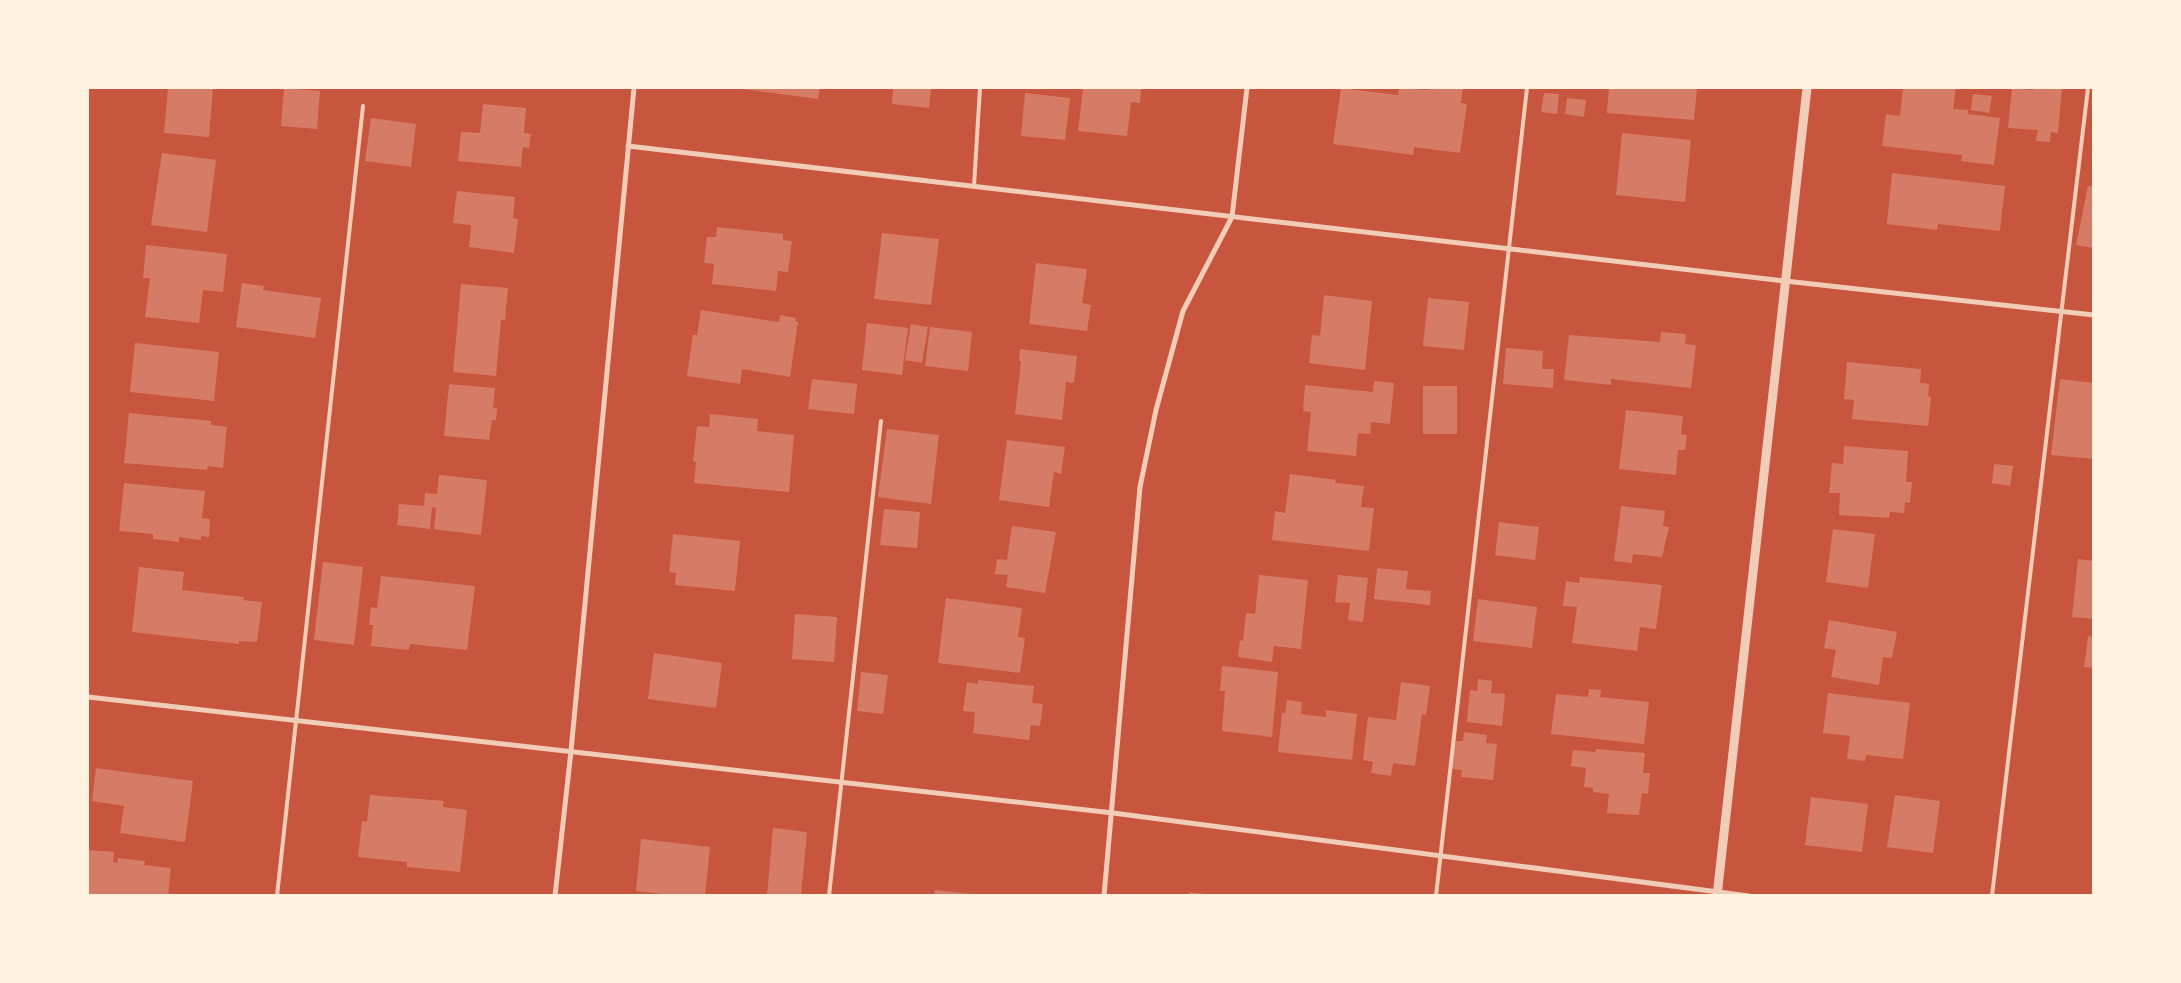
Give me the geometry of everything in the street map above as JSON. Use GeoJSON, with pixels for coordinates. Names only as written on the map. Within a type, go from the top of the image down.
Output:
{"type":"FeatureCollection","features":[{"type":"Feature","properties":{"kind":"street"},"geometry":{"type":"LineString","coordinates":[[555,896],[571,751],[634,88]]}},
{"type":"Feature","properties":{"kind":"street"},"geometry":{"type":"LineString","coordinates":[[1104,896],[1142,477],[1156,410],[1183,311],[1232,217],[1246,88]]}},
{"type":"Feature","properties":{"kind":"street"},"geometry":{"type":"LineString","coordinates":[[1717,894],[1807,88]]}},
{"type":"Feature","properties":{"kind":"street"},"geometry":{"type":"LineString","coordinates":[[628,146],[1785,281],[2094,315]]}},
{"type":"Feature","properties":{"kind":"street"},"geometry":{"type":"LineString","coordinates":[[88,696],[1113,812],[1717,894],[1749,896]]}},
{"type":"Feature","properties":{"kind":"lane"},"geometry":{"type":"LineString","coordinates":[[974,186],[980,88]]}},
{"type":"Feature","properties":{"kind":"lane"},"geometry":{"type":"LineString","coordinates":[[1436,896],[1527,88]]}},
{"type":"Feature","properties":{"kind":"lane"},"geometry":{"type":"LineString","coordinates":[[1992,896],[2088,88]]}},
{"type":"Feature","properties":{"kind":"lane"},"geometry":{"type":"LineString","coordinates":[[277,896],[363,106]]}},
{"type":"Feature","properties":{"kind":"lane"},"geometry":{"type":"LineString","coordinates":[[829,896],[881,421]]}},
{"type":"Feature","properties":{"kind":"building"},"geometry":{"type":"Polygon","coordinates":[[[168,88],[213,88],[209,137],[164,133],[168,88]]]}},
{"type":"Feature","properties":{"kind":"building"},"geometry":{"type":"Polygon","coordinates":[[[284,88],[320,91],[317,129],[281,126],[284,88]]]}},
{"type":"Feature","properties":{"kind":"building"},"geometry":{"type":"Polygon","coordinates":[[[736,88],[820,88],[818,99],[736,88]]]}},
{"type":"Feature","properties":{"kind":"building"},"geometry":{"type":"Polygon","coordinates":[[[893,88],[931,88],[929,108],[892,104],[893,88]]]}},
{"type":"Feature","properties":{"kind":"building"},"geometry":{"type":"Polygon","coordinates":[[[1083,88],[1141,88],[1140,103],[1131,102],[1127,136],[1078,131],[1083,88]]]}},
{"type":"Feature","properties":{"kind":"building"},"geometry":{"type":"Polygon","coordinates":[[[1341,88],[1398,95],[1399,88],[1428,90],[1428,88],[1463,88],[1461,103],[1467,104],[1460,153],[1414,147],[1413,155],[1333,144],[1341,88]]]}},
{"type":"Feature","properties":{"kind":"building"},"geometry":{"type":"Polygon","coordinates":[[[1609,88],[1697,88],[1694,120],[1607,113],[1609,88]]]}},
{"type":"Feature","properties":{"kind":"building"},"geometry":{"type":"Polygon","coordinates":[[[1903,88],[1956,88],[1953,109],[1968,110],[1968,114],[2000,118],[1994,165],[1961,161],[1962,155],[1882,146],[1886,114],[1900,116],[1903,88]]]}},
{"type":"Feature","properties":{"kind":"building"},"geometry":{"type":"Polygon","coordinates":[[[2012,88],[2033,90],[2033,88],[2062,88],[2058,133],[2051,132],[2050,142],[2036,141],[2038,130],[2008,128],[2012,88]]]}},
{"type":"Feature","properties":{"kind":"building"},"geometry":{"type":"Polygon","coordinates":[[[1025,93],[1070,98],[1065,140],[1021,136],[1025,93]]]}},
{"type":"Feature","properties":{"kind":"building"},"geometry":{"type":"Polygon","coordinates":[[[1544,93],[1559,94],[1557,114],[1541,112],[1544,93]]]}},
{"type":"Feature","properties":{"kind":"building"},"geometry":{"type":"Polygon","coordinates":[[[1973,94],[1992,96],[1989,113],[1971,110],[1973,94]]]}},
{"type":"Feature","properties":{"kind":"building"},"geometry":{"type":"Polygon","coordinates":[[[1567,98],[1586,100],[1584,117],[1565,114],[1567,98]]]}},
{"type":"Feature","properties":{"kind":"building"},"geometry":{"type":"Polygon","coordinates":[[[483,104],[526,108],[524,133],[531,134],[529,148],[523,147],[521,167],[458,161],[461,132],[480,133],[483,104]]]}},
{"type":"Feature","properties":{"kind":"building"},"geometry":{"type":"Polygon","coordinates":[[[371,118],[416,124],[411,167],[365,161],[371,118]]]}},
{"type":"Feature","properties":{"kind":"building"},"geometry":{"type":"Polygon","coordinates":[[[1622,133],[1691,140],[1685,202],[1616,195],[1622,133]]]}},
{"type":"Feature","properties":{"kind":"building"},"geometry":{"type":"Polygon","coordinates":[[[162,153],[216,160],[207,232],[151,225],[162,153]]]}},
{"type":"Feature","properties":{"kind":"building"},"geometry":{"type":"Polygon","coordinates":[[[1892,173],[2005,186],[2000,231],[1938,224],[1937,230],[1887,224],[1892,173]]]}},
{"type":"Feature","properties":{"kind":"building"},"geometry":{"type":"Polygon","coordinates":[[[2088,186],[2094,186],[2094,248],[2076,245],[2088,186]]]}},
{"type":"Feature","properties":{"kind":"building"},"geometry":{"type":"Polygon","coordinates":[[[457,191],[515,197],[513,218],[518,219],[514,253],[469,247],[471,225],[453,223],[457,191]]]}},
{"type":"Feature","properties":{"kind":"building"},"geometry":{"type":"Polygon","coordinates":[[[717,227],[783,234],[783,240],[792,241],[788,272],[778,271],[776,291],[712,284],[714,264],[704,263],[707,237],[716,237],[717,227]]]}},
{"type":"Feature","properties":{"kind":"building"},"geometry":{"type":"Polygon","coordinates":[[[882,233],[939,239],[931,305],[874,299],[882,233]]]}},
{"type":"Feature","properties":{"kind":"building"},"geometry":{"type":"Polygon","coordinates":[[[146,245],[227,254],[223,292],[203,290],[199,323],[145,317],[150,278],[143,278],[146,245]]]}},
{"type":"Feature","properties":{"kind":"building"},"geometry":{"type":"Polygon","coordinates":[[[1036,263],[1087,269],[1082,303],[1091,305],[1087,331],[1029,324],[1036,263]]]}},
{"type":"Feature","properties":{"kind":"building"},"geometry":{"type":"Polygon","coordinates":[[[242,283],[264,286],[263,290],[321,298],[315,338],[236,327],[242,283]]]}},
{"type":"Feature","properties":{"kind":"building"},"geometry":{"type":"Polygon","coordinates":[[[461,284],[508,288],[505,320],[501,320],[496,376],[453,372],[461,284]]]}},
{"type":"Feature","properties":{"kind":"building"},"geometry":{"type":"Polygon","coordinates":[[[1324,295],[1372,301],[1365,370],[1309,363],[1312,335],[1320,336],[1324,295]]]}},
{"type":"Feature","properties":{"kind":"building"},"geometry":{"type":"Polygon","coordinates":[[[1428,298],[1469,302],[1464,350],[1423,346],[1428,298]]]}},
{"type":"Feature","properties":{"kind":"building"},"geometry":{"type":"Polygon","coordinates":[[[701,310],[779,322],[780,315],[796,318],[795,321],[798,322],[790,377],[742,369],[740,384],[687,376],[693,335],[697,335],[701,310]]]}},
{"type":"Feature","properties":{"kind":"building"},"geometry":{"type":"Polygon","coordinates":[[[867,323],[908,328],[902,375],[862,370],[867,323]]]}},
{"type":"Feature","properties":{"kind":"building"},"geometry":{"type":"Polygon","coordinates":[[[911,324],[928,327],[922,363],[905,360],[911,324]]]}},
{"type":"Feature","properties":{"kind":"building"},"geometry":{"type":"Polygon","coordinates":[[[930,327],[972,332],[968,371],[925,366],[930,327]]]}},
{"type":"Feature","properties":{"kind":"building"},"geometry":{"type":"Polygon","coordinates":[[[1661,332],[1686,334],[1685,344],[1696,345],[1691,388],[1611,379],[1611,385],[1564,380],[1569,335],[1660,342],[1661,332]]]}},
{"type":"Feature","properties":{"kind":"building"},"geometry":{"type":"Polygon","coordinates":[[[135,343],[219,352],[214,401],[130,392],[135,343]]]}},
{"type":"Feature","properties":{"kind":"building"},"geometry":{"type":"Polygon","coordinates":[[[1506,348],[1543,351],[1542,369],[1554,369],[1553,388],[1503,384],[1506,348]]]}},
{"type":"Feature","properties":{"kind":"building"},"geometry":{"type":"Polygon","coordinates":[[[1020,349],[1077,356],[1074,383],[1066,382],[1062,420],[1015,414],[1021,361],[1019,361],[1020,349]]]}},
{"type":"Feature","properties":{"kind":"building"},"geometry":{"type":"Polygon","coordinates":[[[1847,362],[1921,369],[1920,383],[1929,384],[1928,396],[1931,397],[1928,426],[1852,419],[1854,400],[1844,399],[1847,362]]]}},
{"type":"Feature","properties":{"kind":"building"},"geometry":{"type":"Polygon","coordinates":[[[812,379],[857,384],[854,414],[808,409],[812,379]]]}},
{"type":"Feature","properties":{"kind":"building"},"geometry":{"type":"Polygon","coordinates":[[[2060,379],[2094,383],[2094,459],[2051,455],[2060,379]]]}},
{"type":"Feature","properties":{"kind":"building"},"geometry":{"type":"Polygon","coordinates":[[[1374,381],[1394,383],[1390,424],[1371,422],[1370,434],[1358,433],[1356,456],[1307,451],[1311,412],[1303,411],[1305,385],[1373,392],[1374,381]]]}},
{"type":"Feature","properties":{"kind":"building"},"geometry":{"type":"Polygon","coordinates":[[[449,384],[495,388],[493,408],[497,408],[496,420],[492,420],[489,440],[444,436],[449,384]]]}},
{"type":"Feature","properties":{"kind":"building"},"geometry":{"type":"Polygon","coordinates":[[[1423,386],[1457,386],[1457,434],[1423,434],[1423,386]]]}},
{"type":"Feature","properties":{"kind":"building"},"geometry":{"type":"Polygon","coordinates":[[[1626,410],[1683,416],[1681,434],[1687,435],[1685,450],[1678,450],[1676,475],[1619,469],[1626,410]]]}},
{"type":"Feature","properties":{"kind":"building"},"geometry":{"type":"Polygon","coordinates":[[[129,413],[211,421],[211,425],[227,427],[223,468],[208,466],[207,470],[124,463],[129,413]]]}},
{"type":"Feature","properties":{"kind":"building"},"geometry":{"type":"Polygon","coordinates":[[[710,414],[758,419],[757,431],[794,435],[789,492],[694,483],[696,462],[693,461],[697,426],[709,427],[710,414]]]}},
{"type":"Feature","properties":{"kind":"building"},"geometry":{"type":"Polygon","coordinates":[[[887,429],[939,435],[931,504],[878,497],[887,429]]]}},
{"type":"Feature","properties":{"kind":"building"},"geometry":{"type":"Polygon","coordinates":[[[1007,440],[1065,447],[1061,474],[1054,472],[1049,507],[999,500],[1007,440]]]}},
{"type":"Feature","properties":{"kind":"building"},"geometry":{"type":"Polygon","coordinates":[[[1844,446],[1908,451],[1906,482],[1912,482],[1910,503],[1905,502],[1904,513],[1890,512],[1889,518],[1839,515],[1840,493],[1829,493],[1832,463],[1843,464],[1844,446]]]}},
{"type":"Feature","properties":{"kind":"building"},"geometry":{"type":"Polygon","coordinates":[[[1994,464],[2013,466],[2010,486],[1992,483],[1994,464]]]}},
{"type":"Feature","properties":{"kind":"building"},"geometry":{"type":"Polygon","coordinates":[[[1290,474],[1336,480],[1335,483],[1364,486],[1361,507],[1374,508],[1369,551],[1272,540],[1275,511],[1285,513],[1290,474]]]}},
{"type":"Feature","properties":{"kind":"building"},"geometry":{"type":"Polygon","coordinates":[[[439,475],[487,480],[481,535],[434,529],[436,508],[432,507],[430,529],[397,525],[399,504],[424,506],[425,493],[437,494],[439,475]]]}},
{"type":"Feature","properties":{"kind":"building"},"geometry":{"type":"Polygon","coordinates":[[[124,483],[205,491],[202,518],[210,519],[209,537],[201,536],[201,540],[179,537],[179,542],[153,539],[153,534],[119,531],[124,483]]]}},
{"type":"Feature","properties":{"kind":"building"},"geometry":{"type":"Polygon","coordinates":[[[1621,506],[1665,511],[1663,526],[1669,527],[1662,557],[1633,554],[1632,563],[1614,561],[1621,506]]]}},
{"type":"Feature","properties":{"kind":"building"},"geometry":{"type":"Polygon","coordinates":[[[884,509],[920,512],[917,548],[880,545],[884,509]]]}},
{"type":"Feature","properties":{"kind":"building"},"geometry":{"type":"Polygon","coordinates":[[[1499,522],[1539,527],[1535,560],[1495,555],[1499,522]]]}},
{"type":"Feature","properties":{"kind":"building"},"geometry":{"type":"Polygon","coordinates":[[[1012,526],[1056,532],[1045,593],[1006,587],[1008,575],[995,574],[997,559],[1007,560],[1012,526]]]}},
{"type":"Feature","properties":{"kind":"building"},"geometry":{"type":"Polygon","coordinates":[[[1833,529],[1875,534],[1868,588],[1826,582],[1833,529]]]}},
{"type":"Feature","properties":{"kind":"building"},"geometry":{"type":"Polygon","coordinates":[[[673,534],[740,541],[735,591],[675,585],[676,573],[669,572],[673,534]]]}},
{"type":"Feature","properties":{"kind":"building"},"geometry":{"type":"Polygon","coordinates":[[[2078,559],[2094,561],[2094,619],[2072,617],[2078,559]]]}},
{"type":"Feature","properties":{"kind":"building"},"geometry":{"type":"Polygon","coordinates":[[[323,562],[363,567],[354,645],[314,640],[323,562]]]}},
{"type":"Feature","properties":{"kind":"building"},"geometry":{"type":"Polygon","coordinates":[[[139,567],[184,572],[182,590],[244,597],[243,600],[262,602],[257,642],[239,641],[239,644],[132,632],[139,567]]]}},
{"type":"Feature","properties":{"kind":"building"},"geometry":{"type":"Polygon","coordinates":[[[1377,568],[1408,571],[1406,589],[1431,591],[1430,605],[1374,599],[1377,568]]]}},
{"type":"Feature","properties":{"kind":"building"},"geometry":{"type":"Polygon","coordinates":[[[1259,575],[1308,580],[1301,649],[1274,646],[1272,662],[1238,657],[1240,640],[1243,641],[1246,613],[1255,614],[1259,575]]]}},
{"type":"Feature","properties":{"kind":"building"},"geometry":{"type":"Polygon","coordinates":[[[1338,575],[1368,578],[1363,622],[1348,620],[1350,603],[1335,602],[1338,575]]]}},
{"type":"Feature","properties":{"kind":"building"},"geometry":{"type":"Polygon","coordinates":[[[381,576],[475,586],[467,650],[410,644],[409,650],[371,646],[373,625],[369,625],[371,607],[377,608],[381,576]]]}},
{"type":"Feature","properties":{"kind":"building"},"geometry":{"type":"Polygon","coordinates":[[[1580,577],[1662,585],[1656,629],[1640,627],[1637,651],[1572,643],[1577,607],[1563,606],[1566,581],[1579,583],[1580,577]]]}},
{"type":"Feature","properties":{"kind":"building"},"geometry":{"type":"Polygon","coordinates":[[[946,598],[1022,608],[1018,637],[1025,638],[1020,673],[938,663],[946,598]]]}},
{"type":"Feature","properties":{"kind":"building"},"geometry":{"type":"Polygon","coordinates":[[[1478,599],[1537,607],[1532,648],[1473,641],[1478,599]]]}},
{"type":"Feature","properties":{"kind":"building"},"geometry":{"type":"Polygon","coordinates":[[[795,614],[837,617],[834,662],[792,659],[795,614]]]}},
{"type":"Feature","properties":{"kind":"building"},"geometry":{"type":"Polygon","coordinates":[[[1829,620],[1897,632],[1892,658],[1883,657],[1879,685],[1831,677],[1836,650],[1824,648],[1829,620]]]}},
{"type":"Feature","properties":{"kind":"building"},"geometry":{"type":"Polygon","coordinates":[[[2088,636],[2094,637],[2094,668],[2084,667],[2088,636]]]}},
{"type":"Feature","properties":{"kind":"building"},"geometry":{"type":"Polygon","coordinates":[[[654,653],[722,663],[716,708],[648,699],[654,653]]]}},
{"type":"Feature","properties":{"kind":"building"},"geometry":{"type":"Polygon","coordinates":[[[1222,666],[1278,672],[1272,737],[1222,731],[1225,691],[1220,691],[1222,666]]]}},
{"type":"Feature","properties":{"kind":"building"},"geometry":{"type":"Polygon","coordinates":[[[861,672],[888,675],[883,714],[857,711],[861,672]]]}},
{"type":"Feature","properties":{"kind":"building"},"geometry":{"type":"Polygon","coordinates":[[[1478,679],[1492,681],[1491,693],[1505,694],[1502,726],[1467,722],[1470,690],[1477,691],[1478,679]]]}},
{"type":"Feature","properties":{"kind":"building"},"geometry":{"type":"Polygon","coordinates":[[[978,680],[1034,686],[1032,703],[1043,704],[1040,726],[1031,725],[1029,740],[973,733],[975,712],[963,711],[967,682],[978,684],[978,680]]]}},
{"type":"Feature","properties":{"kind":"building"},"geometry":{"type":"Polygon","coordinates":[[[1401,682],[1430,686],[1426,715],[1422,714],[1415,766],[1393,763],[1391,776],[1371,773],[1373,762],[1363,760],[1368,717],[1396,720],[1401,682]]]}},
{"type":"Feature","properties":{"kind":"building"},"geometry":{"type":"Polygon","coordinates":[[[1589,689],[1601,690],[1600,697],[1649,702],[1644,744],[1551,734],[1556,694],[1588,697],[1589,689]]]}},
{"type":"Feature","properties":{"kind":"building"},"geometry":{"type":"Polygon","coordinates":[[[1828,693],[1910,703],[1903,759],[1866,755],[1865,761],[1847,759],[1850,736],[1823,733],[1828,693]]]}},
{"type":"Feature","properties":{"kind":"building"},"geometry":{"type":"Polygon","coordinates":[[[1287,700],[1302,702],[1301,714],[1326,717],[1326,710],[1357,714],[1352,760],[1278,752],[1282,713],[1285,713],[1287,700]]]}},
{"type":"Feature","properties":{"kind":"building"},"geometry":{"type":"Polygon","coordinates":[[[1464,732],[1487,735],[1486,743],[1497,744],[1493,780],[1461,777],[1462,770],[1452,769],[1455,741],[1463,741],[1464,732]]]}},
{"type":"Feature","properties":{"kind":"building"},"geometry":{"type":"Polygon","coordinates":[[[1596,749],[1645,753],[1643,773],[1650,773],[1648,794],[1642,793],[1639,815],[1607,813],[1609,794],[1593,792],[1593,788],[1584,787],[1586,768],[1571,766],[1573,750],[1595,752],[1596,749]]]}},
{"type":"Feature","properties":{"kind":"building"},"geometry":{"type":"Polygon","coordinates":[[[96,768],[193,781],[185,842],[120,833],[124,806],[92,801],[96,768]]]}},
{"type":"Feature","properties":{"kind":"building"},"geometry":{"type":"Polygon","coordinates":[[[370,795],[444,801],[443,807],[467,810],[460,872],[407,867],[407,862],[358,857],[362,821],[367,822],[370,795]]]}},
{"type":"Feature","properties":{"kind":"building"},"geometry":{"type":"Polygon","coordinates":[[[1895,795],[1940,801],[1933,853],[1887,847],[1895,795]]]}},
{"type":"Feature","properties":{"kind":"building"},"geometry":{"type":"Polygon","coordinates":[[[1811,797],[1868,804],[1862,852],[1805,845],[1811,797]]]}},
{"type":"Feature","properties":{"kind":"building"},"geometry":{"type":"Polygon","coordinates":[[[773,828],[807,832],[801,896],[767,896],[773,828]]]}},
{"type":"Feature","properties":{"kind":"building"},"geometry":{"type":"Polygon","coordinates":[[[641,839],[710,847],[705,896],[679,896],[636,891],[641,839]]]}},
{"type":"Feature","properties":{"kind":"building"},"geometry":{"type":"Polygon","coordinates":[[[88,850],[114,852],[113,862],[118,863],[118,858],[145,861],[144,865],[171,868],[168,896],[88,896],[88,850]]]}},
{"type":"Feature","properties":{"kind":"building"},"geometry":{"type":"Polygon","coordinates":[[[935,890],[972,894],[972,896],[934,896],[935,890]]]}},
{"type":"Feature","properties":{"kind":"building"},"geometry":{"type":"Polygon","coordinates":[[[1189,892],[1205,894],[1205,896],[1189,896],[1189,892]]]}}]}
